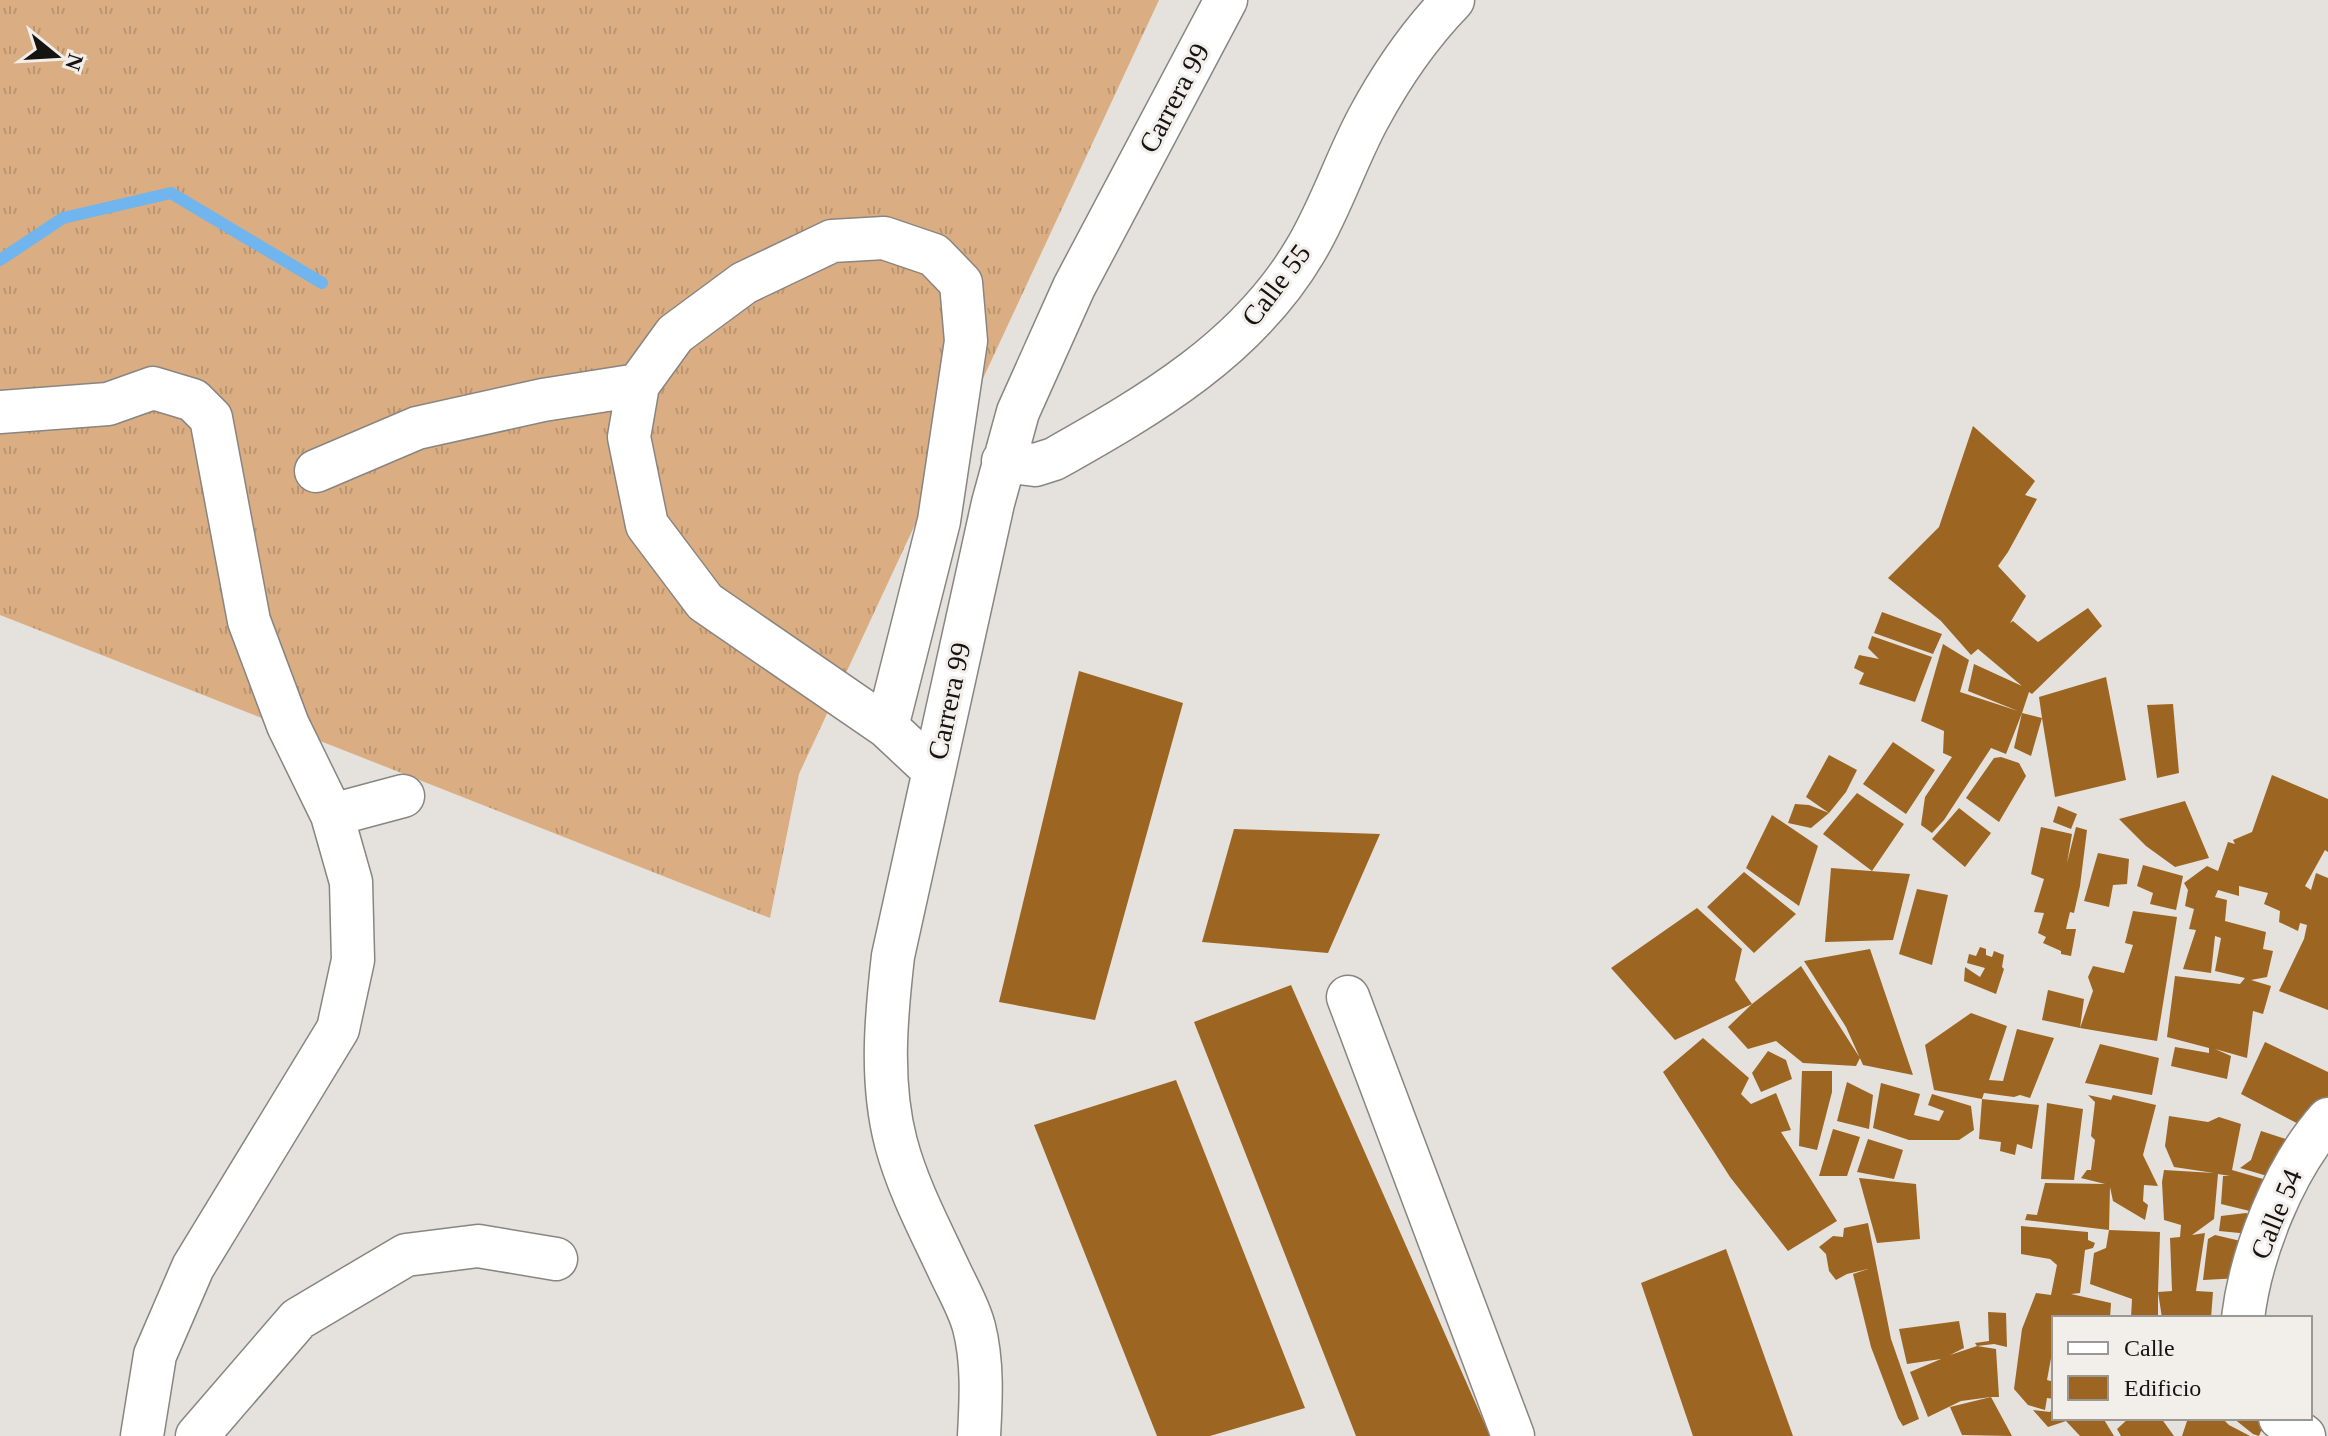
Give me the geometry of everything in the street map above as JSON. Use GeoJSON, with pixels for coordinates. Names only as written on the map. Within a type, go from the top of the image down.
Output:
{"type":"FeatureCollection","features":[{"type":"Feature","properties":{"kind":"street","name":"Carrera 99"},"geometry":{"type":"LineString","coordinates":[[979,1436],[981,1395],[974,1327],[911,1188],[896,1142],[888,1094],[886,1056],[887,1006],[893,956],[1003,461],[1018,412],[1067,301],[1226,0]]}},
{"type":"Feature","properties":{"kind":"street","name":"Calle 55"},"geometry":{"type":"LineString","coordinates":[[1003,461],[1035,465],[1054,459],[1160,396],[1202,367],[1240,334],[1265,308],[1306,249],[1367,121],[1388,85],[1411,50],[1453,0]]}},
{"type":"Feature","properties":{"kind":"street"},"geometry":{"type":"LineString","coordinates":[[887,727],[939,521],[966,341],[961,283],[934,255],[922,250],[884,238],[832,241],[744,283],[675,334],[638,385],[629,437],[647,525],[705,602],[887,727],[934,771]]}},
{"type":"Feature","properties":{"kind":"street"},"geometry":{"type":"LineString","coordinates":[[316,471],[417,428],[543,400],[638,385]]}},
{"type":"Feature","properties":{"kind":"street"},"geometry":{"type":"LineString","coordinates":[[0,412],[108,404],[153,388],[193,400],[211,418],[249,621],[288,725],[332,815],[351,882],[353,960],[338,1029],[193,1267],[155,1355],[142,1436]]}},
{"type":"Feature","properties":{"kind":"street"},"geometry":{"type":"LineString","coordinates":[[332,815],[403,796]]}},
{"type":"Feature","properties":{"kind":"street"},"geometry":{"type":"LineString","coordinates":[[1348,997],[1513,1436]]}},
{"type":"Feature","properties":{"kind":"street","name":"Calle 54"},"geometry":{"type":"LineString","coordinates":[[2243,1316],[2252,1273],[2284,1186],[2304,1150],[2328,1119]]}},
{"type":"Feature","properties":{"kind":"street"},"geometry":{"type":"LineString","coordinates":[[197,1436],[298,1319],[406,1255],[478,1246],[556,1259]]}},
{"type":"Feature","properties":{"kind":"street"},"geometry":{"type":"LineString","coordinates":[[2283,1420],[2304,1436]]}},
{"type":"Feature","properties":{"kind":"green space"},"geometry":{"type":"Polygon","coordinates":[[[0,0],[1159,0],[799,774],[770,918],[0,615],[0,0]]]}},
{"type":"Feature","properties":{"kind":"building"},"geometry":{"type":"Polygon","coordinates":[[[1973,426],[2035,481],[2025,495],[2037,499],[1998,566],[2026,596],[2010,623],[2013,621],[2038,642],[2088,608],[2102,626],[2032,694],[2029,692],[2006,754],[1991,748],[1944,820],[1932,833],[1921,825],[1925,797],[1952,757],[1943,753],[1944,731],[1921,721],[1943,644],[1969,660],[1960,692],[2018,711],[1968,691],[1974,664],[2022,686],[1978,649],[1971,655],[1941,621],[1888,578],[1939,527],[1973,426]]]}},
{"type":"Feature","properties":{"kind":"building"},"geometry":{"type":"Polygon","coordinates":[[[1882,612],[1942,634],[1933,654],[1874,633],[1882,612]]]}},
{"type":"Feature","properties":{"kind":"building"},"geometry":{"type":"Polygon","coordinates":[[[1872,636],[1932,657],[1915,702],[1859,684],[1864,673],[1854,668],[1859,655],[1879,659],[1868,648],[1872,636]]]}},
{"type":"Feature","properties":{"kind":"building"},"geometry":{"type":"Polygon","coordinates":[[[1079,671],[1183,703],[1095,1020],[999,1002],[1079,671]]]}},
{"type":"Feature","properties":{"kind":"building"},"geometry":{"type":"Polygon","coordinates":[[[2106,677],[2126,780],[2055,797],[2039,697],[2106,677]]]}},
{"type":"Feature","properties":{"kind":"building"},"geometry":{"type":"Polygon","coordinates":[[[2173,704],[2179,773],[2157,778],[2147,705],[2173,704]]]}},
{"type":"Feature","properties":{"kind":"building"},"geometry":{"type":"Polygon","coordinates":[[[2022,713],[2042,718],[2031,756],[2014,748],[2022,713]]]}},
{"type":"Feature","properties":{"kind":"building"},"geometry":{"type":"Polygon","coordinates":[[[1893,742],[1935,770],[1906,814],[1863,784],[1893,742]]]}},
{"type":"Feature","properties":{"kind":"building"},"geometry":{"type":"Polygon","coordinates":[[[1829,755],[1857,770],[1846,792],[1829,813],[1806,797],[1829,755]]]}},
{"type":"Feature","properties":{"kind":"building"},"geometry":{"type":"Polygon","coordinates":[[[1994,758],[2019,763],[2026,776],[1999,822],[1966,798],[1994,758]]]}},
{"type":"Feature","properties":{"kind":"building"},"geometry":{"type":"Polygon","coordinates":[[[2272,775],[2328,799],[2328,852],[2325,850],[2305,886],[2311,890],[2316,873],[2328,878],[2328,1010],[2279,991],[2304,939],[2307,925],[2300,923],[2298,931],[2279,922],[2280,911],[2264,904],[2268,893],[2239,886],[2239,896],[2218,890],[2215,897],[2227,900],[2225,921],[2266,932],[2263,949],[2273,951],[2267,977],[2251,980],[2271,986],[2263,1014],[2253,1011],[2247,1058],[2215,1049],[2231,1056],[2227,1079],[2171,1066],[2175,1047],[2209,1053],[2209,1048],[2167,1037],[2175,976],[2240,984],[2245,978],[2215,971],[2221,938],[2215,936],[2211,973],[2183,969],[2196,930],[2189,929],[2194,909],[2185,906],[2188,890],[2184,883],[2207,866],[2218,871],[2228,842],[2235,844],[2233,840],[2252,832],[2272,775]]]}},
{"type":"Feature","properties":{"kind":"building"},"geometry":{"type":"Polygon","coordinates":[[[1857,793],[1904,824],[1872,871],[1823,834],[1857,793]]]}},
{"type":"Feature","properties":{"kind":"building"},"geometry":{"type":"Polygon","coordinates":[[[2185,801],[2209,858],[2175,867],[2146,846],[2119,819],[2185,801]]]}},
{"type":"Feature","properties":{"kind":"building"},"geometry":{"type":"Polygon","coordinates":[[[1795,804],[1809,805],[1829,813],[1811,828],[1788,823],[1795,804]]]}},
{"type":"Feature","properties":{"kind":"building"},"geometry":{"type":"Polygon","coordinates":[[[2058,806],[2077,814],[2071,829],[2053,822],[2058,806]]]}},
{"type":"Feature","properties":{"kind":"building"},"geometry":{"type":"Polygon","coordinates":[[[1959,808],[1991,833],[1965,867],[1932,839],[1959,808]]]}},
{"type":"Feature","properties":{"kind":"building"},"geometry":{"type":"Polygon","coordinates":[[[1772,815],[1818,846],[1799,906],[1746,868],[1772,815]]]}},
{"type":"Feature","properties":{"kind":"building"},"geometry":{"type":"Polygon","coordinates":[[[2041,827],[2072,834],[2067,863],[2076,827],[2087,830],[2080,886],[2074,913],[2070,912],[2066,929],[2076,929],[2071,956],[2043,943],[2046,937],[2038,933],[2044,913],[2034,912],[2044,879],[2031,874],[2041,827]]]}},
{"type":"Feature","properties":{"kind":"building"},"geometry":{"type":"Polygon","coordinates":[[[1234,829],[1380,834],[1328,953],[1202,942],[1234,829]]]}},
{"type":"Feature","properties":{"kind":"building"},"geometry":{"type":"Polygon","coordinates":[[[2098,853],[2129,859],[2127,884],[2113,885],[2109,907],[2084,901],[2098,853]]]}},
{"type":"Feature","properties":{"kind":"building"},"geometry":{"type":"Polygon","coordinates":[[[2143,865],[2183,876],[2176,910],[2150,904],[2153,893],[2137,886],[2143,865]]]}},
{"type":"Feature","properties":{"kind":"building"},"geometry":{"type":"Polygon","coordinates":[[[1831,868],[1910,874],[1893,940],[1825,942],[1831,868]]]}},
{"type":"Feature","properties":{"kind":"building"},"geometry":{"type":"Polygon","coordinates":[[[1744,872],[1796,914],[1754,953],[1707,907],[1744,872]]]}},
{"type":"Feature","properties":{"kind":"building"},"geometry":{"type":"Polygon","coordinates":[[[1917,889],[1948,895],[1932,965],[1899,954],[1917,889]]]}},
{"type":"Feature","properties":{"kind":"building"},"geometry":{"type":"Polygon","coordinates":[[[1697,908],[1742,949],[1735,980],[1752,1004],[1675,1040],[1611,968],[1697,908]]]}},
{"type":"Feature","properties":{"kind":"building"},"geometry":{"type":"Polygon","coordinates":[[[2133,911],[2177,917],[2157,1041],[2080,1028],[2093,991],[2088,977],[2093,966],[2124,973],[2133,945],[2125,943],[2133,911]]]}},
{"type":"Feature","properties":{"kind":"building"},"geometry":{"type":"Polygon","coordinates":[[[1980,947],[1992,957],[1994,951],[2004,955],[2004,969],[1996,994],[1964,981],[1965,967],[1980,977],[1985,968],[1967,963],[1969,954],[1976,956],[1980,947]]]}},
{"type":"Feature","properties":{"kind":"building"},"geometry":{"type":"Polygon","coordinates":[[[1870,949],[1913,1075],[1863,1065],[1846,1027],[1804,961],[1870,949]]]}},
{"type":"Feature","properties":{"kind":"building"},"geometry":{"type":"Polygon","coordinates":[[[1801,966],[1860,1058],[1856,1066],[1803,1063],[1776,1041],[1748,1049],[1728,1027],[1801,966]]]}},
{"type":"Feature","properties":{"kind":"building"},"geometry":{"type":"Polygon","coordinates":[[[1291,985],[1490,1436],[1356,1436],[1194,1022],[1291,985]]]}},
{"type":"Feature","properties":{"kind":"building"},"geometry":{"type":"Polygon","coordinates":[[[2048,990],[2084,999],[2080,1028],[2042,1020],[2048,990]]]}},
{"type":"Feature","properties":{"kind":"building"},"geometry":{"type":"Polygon","coordinates":[[[1971,1013],[2007,1026],[1989,1080],[2003,1081],[2017,1029],[2054,1038],[2030,1098],[1984,1093],[1982,1099],[1934,1090],[1925,1045],[1971,1013]]]}},
{"type":"Feature","properties":{"kind":"building"},"geometry":{"type":"Polygon","coordinates":[[[1703,1038],[1749,1078],[1741,1094],[1751,1104],[1776,1093],[1791,1130],[1781,1132],[1837,1221],[1788,1251],[1730,1177],[1663,1072],[1703,1038]]]}},
{"type":"Feature","properties":{"kind":"building"},"geometry":{"type":"Polygon","coordinates":[[[2265,1042],[2328,1072],[2328,1097],[2312,1131],[2241,1094],[2265,1042]]]}},
{"type":"Feature","properties":{"kind":"building"},"geometry":{"type":"Polygon","coordinates":[[[2100,1044],[2159,1058],[2152,1095],[2085,1083],[2100,1044]]]}},
{"type":"Feature","properties":{"kind":"building"},"geometry":{"type":"Polygon","coordinates":[[[1768,1051],[1786,1060],[1792,1079],[1761,1092],[1752,1073],[1768,1051]]]}},
{"type":"Feature","properties":{"kind":"building"},"geometry":{"type":"Polygon","coordinates":[[[1802,1071],[1832,1071],[1832,1092],[1817,1150],[1799,1146],[1802,1071]]]}},
{"type":"Feature","properties":{"kind":"building"},"geometry":{"type":"Polygon","coordinates":[[[1176,1080],[1305,1408],[1210,1436],[1157,1436],[1034,1125],[1176,1080]]]}},
{"type":"Feature","properties":{"kind":"building"},"geometry":{"type":"Polygon","coordinates":[[[1847,1082],[1873,1095],[1869,1129],[1837,1121],[1847,1082]]]}},
{"type":"Feature","properties":{"kind":"building"},"geometry":{"type":"Polygon","coordinates":[[[1881,1083],[1920,1094],[1914,1115],[1939,1121],[1944,1111],[1928,1105],[1932,1094],[1971,1106],[1974,1130],[1959,1140],[1909,1140],[1873,1128],[1881,1083]]]}},
{"type":"Feature","properties":{"kind":"building"},"geometry":{"type":"Polygon","coordinates":[[[2088,1095],[2111,1100],[2113,1095],[2156,1105],[2143,1155],[2158,1186],[2144,1185],[2143,1201],[2148,1205],[2145,1220],[2113,1201],[2110,1187],[2109,1230],[2025,1220],[2027,1214],[2037,1215],[2045,1183],[2105,1184],[2081,1178],[2087,1170],[2091,1170],[2095,1140],[2091,1136],[2095,1102],[2088,1095]]]}},
{"type":"Feature","properties":{"kind":"building"},"geometry":{"type":"Polygon","coordinates":[[[1982,1099],[2039,1105],[2032,1149],[2017,1144],[2015,1155],[2000,1151],[2001,1142],[1979,1139],[1982,1099]]]}},
{"type":"Feature","properties":{"kind":"building"},"geometry":{"type":"Polygon","coordinates":[[[2047,1103],[2083,1109],[2074,1180],[2041,1179],[2047,1103]]]}},
{"type":"Feature","properties":{"kind":"building"},"geometry":{"type":"Polygon","coordinates":[[[2169,1116],[2208,1122],[2219,1117],[2241,1124],[2232,1170],[2270,1181],[2258,1213],[2221,1204],[2223,1176],[2230,1176],[2218,1174],[2214,1219],[2192,1235],[2205,1233],[2196,1291],[2213,1292],[2211,1316],[2162,1316],[2158,1292],[2172,1291],[2170,1238],[2180,1237],[2181,1225],[2164,1220],[2164,1170],[2214,1173],[2174,1167],[2165,1146],[2169,1116]]]}},
{"type":"Feature","properties":{"kind":"building"},"geometry":{"type":"Polygon","coordinates":[[[1833,1129],[1860,1137],[1847,1176],[1819,1176],[1833,1129]]]}},
{"type":"Feature","properties":{"kind":"building"},"geometry":{"type":"Polygon","coordinates":[[[2261,1131],[2292,1141],[2274,1178],[2240,1168],[2251,1160],[2261,1131]]]}},
{"type":"Feature","properties":{"kind":"building"},"geometry":{"type":"Polygon","coordinates":[[[1868,1139],[1903,1150],[1894,1179],[1857,1172],[1868,1139]]]}},
{"type":"Feature","properties":{"kind":"building"},"geometry":{"type":"Polygon","coordinates":[[[1859,1178],[1916,1184],[1920,1239],[1877,1243],[1859,1178]]]}},
{"type":"Feature","properties":{"kind":"building"},"geometry":{"type":"Polygon","coordinates":[[[2246,1213],[2256,1217],[2250,1234],[2219,1231],[2221,1216],[2246,1213]]]}},
{"type":"Feature","properties":{"kind":"building"},"geometry":{"type":"Polygon","coordinates":[[[1868,1223],[1891,1339],[1919,1419],[1903,1426],[1871,1347],[1853,1274],[1868,1269],[1847,1274],[1836,1280],[1829,1271],[1826,1254],[1819,1247],[1833,1236],[1843,1237],[1844,1228],[1868,1223]]]}},
{"type":"Feature","properties":{"kind":"building"},"geometry":{"type":"Polygon","coordinates":[[[2021,1226],[2088,1232],[2088,1240],[2095,1243],[2093,1248],[2085,1250],[2080,1293],[2071,1294],[2111,1303],[2110,1316],[2052,1316],[2052,1353],[2047,1380],[2052,1381],[2052,1399],[2047,1398],[2045,1410],[2028,1405],[2014,1389],[2022,1329],[2036,1293],[2051,1295],[2057,1265],[2050,1259],[2021,1254],[2021,1226]]]}},
{"type":"Feature","properties":{"kind":"building"},"geometry":{"type":"Polygon","coordinates":[[[2109,1230],[2160,1232],[2158,1316],[2131,1316],[2132,1299],[2090,1284],[2094,1253],[2106,1248],[2109,1230]]]}},
{"type":"Feature","properties":{"kind":"building"},"geometry":{"type":"Polygon","coordinates":[[[2215,1235],[2245,1242],[2241,1278],[2203,1280],[2208,1239],[2215,1235]]]}},
{"type":"Feature","properties":{"kind":"building"},"geometry":{"type":"Polygon","coordinates":[[[1726,1249],[1793,1436],[1693,1436],[1641,1283],[1726,1249]]]}},
{"type":"Feature","properties":{"kind":"building"},"geometry":{"type":"Polygon","coordinates":[[[1988,1312],[2006,1313],[2007,1347],[1994,1344],[1977,1346],[1975,1343],[1989,1341],[1988,1312]]]}},
{"type":"Feature","properties":{"kind":"building"},"geometry":{"type":"Polygon","coordinates":[[[1959,1321],[1964,1348],[1950,1355],[1977,1346],[1996,1349],[1999,1397],[1961,1401],[1928,1417],[1910,1372],[1941,1359],[1907,1364],[1899,1329],[1959,1321]]]}},
{"type":"Feature","properties":{"kind":"building"},"geometry":{"type":"Polygon","coordinates":[[[1991,1397],[2012,1436],[1962,1435],[1950,1407],[1991,1397]]]}},
{"type":"Feature","properties":{"kind":"building"},"geometry":{"type":"Polygon","coordinates":[[[2052,1409],[2052,1420],[2104,1420],[2114,1436],[2080,1436],[2066,1421],[2048,1427],[2033,1410],[2050,1412],[2052,1409]]]}},
{"type":"Feature","properties":{"kind":"building"},"geometry":{"type":"Polygon","coordinates":[[[2127,1420],[2162,1420],[2174,1436],[2121,1436],[2117,1429],[2127,1420]]]}},
{"type":"Feature","properties":{"kind":"building"},"geometry":{"type":"Polygon","coordinates":[[[2187,1420],[2224,1420],[2250,1436],[2182,1436],[2187,1420]]]}},
{"type":"Feature","properties":{"kind":"building"},"geometry":{"type":"Polygon","coordinates":[[[2236,1420],[2267,1420],[2269,1434],[2261,1431],[2259,1436],[2236,1420]]]}},
{"type":"Feature","properties":{"kind":"waterway"},"geometry":{"type":"LineString","coordinates":[[0,260],[63,218],[171,193],[322,283]]}}]}
